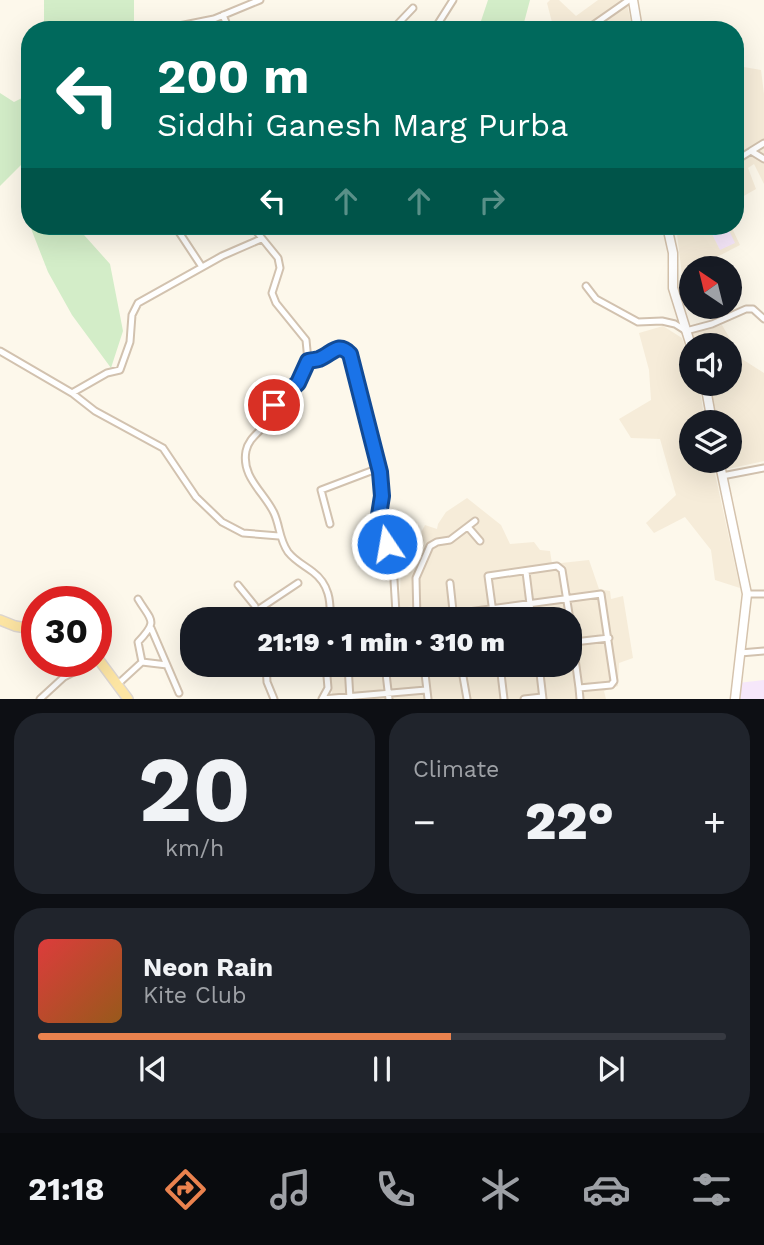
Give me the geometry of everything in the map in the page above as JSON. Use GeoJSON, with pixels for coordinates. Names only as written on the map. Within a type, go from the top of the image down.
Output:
{"type":"FeatureCollection","features":[{"type":"Feature","properties":{"kind":"main road"},"geometry":{"type":"LineString","coordinates":[[634,0],[637,21]]}},
{"type":"Feature","properties":{"kind":"main road"},"geometry":{"type":"LineString","coordinates":[[669,235],[673,253],[673,288],[686,331]]}},
{"type":"Feature","properties":{"kind":"main road"},"geometry":{"type":"LineString","coordinates":[[721,473],[747,594],[735,699]]}},
{"type":"Feature","properties":{"kind":"main road"},"geometry":{"type":"LineString","coordinates":[[0,620],[21,627]]}},
{"type":"Feature","properties":{"kind":"main road"},"geometry":{"type":"LineString","coordinates":[[112,677],[128,699]]}},
{"type":"Feature","properties":{"kind":"street"},"geometry":{"type":"LineString","coordinates":[[204,21],[260,0]]}},
{"type":"Feature","properties":{"kind":"street"},"geometry":{"type":"LineString","coordinates":[[440,21],[453,0]]}},
{"type":"Feature","properties":{"kind":"street"},"geometry":{"type":"LineString","coordinates":[[600,21],[634,0]]}},
{"type":"Feature","properties":{"kind":"street"},"geometry":{"type":"LineString","coordinates":[[400,21],[412,8]]}},
{"type":"Feature","properties":{"kind":"street"},"geometry":{"type":"LineString","coordinates":[[223,15],[225,21]]}},
{"type":"Feature","properties":{"kind":"street"},"geometry":{"type":"LineString","coordinates":[[744,156],[764,143]]}},
{"type":"Feature","properties":{"kind":"street"},"geometry":{"type":"LineString","coordinates":[[751,151],[764,159]]}},
{"type":"Feature","properties":{"kind":"street"},"geometry":{"type":"LineString","coordinates":[[181,235],[202,267]]}},
{"type":"Feature","properties":{"kind":"street"},"geometry":{"type":"LineString","coordinates":[[258,235],[278,258],[280,268],[272,293],[276,303],[306,340],[308,361],[298,383],[274,405],[267,422],[254,434],[245,458],[248,472],[274,513],[279,536],[293,559],[319,577],[331,597],[331,607]]}},
{"type":"Feature","properties":{"kind":"street"},"geometry":{"type":"LineString","coordinates":[[72,393],[107,373],[120,370],[130,342],[132,315],[138,303],[202,267],[261,239]]}},
{"type":"Feature","properties":{"kind":"street"},"geometry":{"type":"LineString","coordinates":[[586,286],[596,299],[638,322],[662,321],[675,324],[686,331],[712,324],[746,309],[753,309],[764,319]]}},
{"type":"Feature","properties":{"kind":"street"},"geometry":{"type":"LineString","coordinates":[[308,361],[319,359],[338,348],[345,349],[350,354],[379,468],[382,496],[379,515],[393,564],[396,607]]}},
{"type":"Feature","properties":{"kind":"street"},"geometry":{"type":"LineString","coordinates":[[1,353],[72,393],[95,411],[163,448],[196,497],[222,522],[243,533],[279,536]]}},
{"type":"Feature","properties":{"kind":"street"},"geometry":{"type":"LineString","coordinates":[[330,524],[321,490],[379,468]]}},
{"type":"Feature","properties":{"kind":"street"},"geometry":{"type":"LineString","coordinates":[[722,476],[764,468]]}},
{"type":"Feature","properties":{"kind":"street"},"geometry":{"type":"LineString","coordinates":[[417,607],[416,578],[430,546],[437,541],[450,540],[475,521]]}},
{"type":"Feature","properties":{"kind":"street"},"geometry":{"type":"LineString","coordinates":[[468,527],[480,541]]}},
{"type":"Feature","properties":{"kind":"street"},"geometry":{"type":"LineString","coordinates":[[493,607],[488,576],[561,567],[568,607]]}},
{"type":"Feature","properties":{"kind":"street"},"geometry":{"type":"LineString","coordinates":[[526,572],[530,607]]}},
{"type":"Feature","properties":{"kind":"street"},"geometry":{"type":"LineString","coordinates":[[267,607],[298,583]]}},
{"type":"Feature","properties":{"kind":"street"},"geometry":{"type":"LineString","coordinates":[[450,583],[453,607]]}},
{"type":"Feature","properties":{"kind":"street"},"geometry":{"type":"LineString","coordinates":[[238,585],[255,607]]}},
{"type":"Feature","properties":{"kind":"street"},"geometry":{"type":"LineString","coordinates":[[500,607],[601,594],[614,682],[579,688]]}},
{"type":"Feature","properties":{"kind":"street"},"geometry":{"type":"LineString","coordinates":[[747,594],[764,594]]}},
{"type":"Feature","properties":{"kind":"street"},"geometry":{"type":"LineString","coordinates":[[138,598],[151,618],[151,627],[179,693]]}},
{"type":"Feature","properties":{"kind":"street"},"geometry":{"type":"LineString","coordinates":[[142,662],[138,642],[151,627]]}},
{"type":"Feature","properties":{"kind":"street"},"geometry":{"type":"LineString","coordinates":[[582,641],[609,638]]}},
{"type":"Feature","properties":{"kind":"street"},"geometry":{"type":"LineString","coordinates":[[740,653],[764,651]]}},
{"type":"Feature","properties":{"kind":"street"},"geometry":{"type":"LineString","coordinates":[[118,684],[142,662],[167,665]]}},
{"type":"Feature","properties":{"kind":"street"},"geometry":{"type":"LineString","coordinates":[[40,699],[64,677]]}},
{"type":"Feature","properties":{"kind":"street"},"geometry":{"type":"LineString","coordinates":[[267,677],[274,699]]}},
{"type":"Feature","properties":{"kind":"street"},"geometry":{"type":"LineString","coordinates":[[327,677],[328,688],[322,699],[388,696],[426,690]]}},
{"type":"Feature","properties":{"kind":"street"},"geometry":{"type":"LineString","coordinates":[[349,677],[350,699]]}},
{"type":"Feature","properties":{"kind":"street"},"geometry":{"type":"LineString","coordinates":[[386,677],[388,696]]}},
{"type":"Feature","properties":{"kind":"street"},"geometry":{"type":"LineString","coordinates":[[425,677],[428,699]]}},
{"type":"Feature","properties":{"kind":"street"},"geometry":{"type":"LineString","coordinates":[[463,677],[467,699]]}},
{"type":"Feature","properties":{"kind":"street"},"geometry":{"type":"LineString","coordinates":[[501,677],[504,699]]}},
{"type":"Feature","properties":{"kind":"street"},"geometry":{"type":"LineString","coordinates":[[524,699],[543,698],[541,677]]}},
{"type":"Feature","properties":{"kind":"street"},"geometry":{"type":"LineString","coordinates":[[578,677],[580,699]]}},
{"type":"Feature","properties":{"kind":"shaded area"},"geometry":{"type":"Polygon","coordinates":[[[550,0],[559,0],[576,16],[598,0],[626,0],[631,21],[552,21],[547,3],[550,0]]]}},
{"type":"Feature","properties":{"kind":"shaded area"},"geometry":{"type":"Polygon","coordinates":[[[744,67],[761,70],[764,94],[764,184],[754,164],[748,168],[756,189],[744,196],[744,67]]]}},
{"type":"Feature","properties":{"kind":"shaded area"},"geometry":{"type":"Polygon","coordinates":[[[677,235],[735,235],[740,245],[719,256],[680,256],[677,235]]]}},
{"type":"Feature","properties":{"kind":"shaded area"},"geometry":{"type":"Polygon","coordinates":[[[712,235],[731,235],[735,243],[720,250],[712,235]]]}},
{"type":"Feature","properties":{"kind":"shaded area"},"geometry":{"type":"Polygon","coordinates":[[[722,325],[727,333],[694,333],[722,325]]]}},
{"type":"Feature","properties":{"kind":"shaded area"},"geometry":{"type":"Polygon","coordinates":[[[663,326],[679,336],[679,396],[701,396],[703,410],[679,410],[679,473],[715,473],[740,588],[715,580],[711,550],[685,517],[654,533],[646,523],[676,495],[660,439],[631,438],[619,419],[651,400],[649,370],[639,333],[663,326]]]}},
{"type":"Feature","properties":{"kind":"shaded area"},"geometry":{"type":"Polygon","coordinates":[[[742,359],[764,373],[764,461],[742,466],[742,410],[714,410],[711,396],[742,396],[742,359]]]}},
{"type":"Feature","properties":{"kind":"shaded area"},"geometry":{"type":"Polygon","coordinates":[[[467,498],[501,525],[510,544],[534,542],[540,550],[550,551],[552,564],[589,560],[599,589],[610,591],[611,599],[623,596],[633,658],[619,663],[618,686],[604,691],[606,699],[333,699],[330,677],[582,677],[582,607],[399,607],[401,571],[425,525],[437,529],[446,512],[467,498]]]}},
{"type":"Feature","properties":{"kind":"shaded area"},"geometry":{"type":"Polygon","coordinates":[[[764,680],[764,699],[736,699],[738,683],[764,680]]]}},
{"type":"Feature","properties":{"kind":"green space"},"geometry":{"type":"Polygon","coordinates":[[[44,0],[134,0],[134,21],[44,21],[44,0]]]}},
{"type":"Feature","properties":{"kind":"green space"},"geometry":{"type":"Polygon","coordinates":[[[488,0],[530,0],[524,21],[481,21],[488,0]]]}},
{"type":"Feature","properties":{"kind":"green space"},"geometry":{"type":"Polygon","coordinates":[[[0,93],[14,102],[21,98],[21,165],[0,186],[0,93]]]}},
{"type":"Feature","properties":{"kind":"green space"},"geometry":{"type":"Polygon","coordinates":[[[34,235],[84,235],[110,264],[123,331],[111,368],[72,315],[48,272],[34,235]]]}},
{"type":"Feature","properties":{"kind":"route"},"geometry":{"type":"LineString","coordinates":[[274,405],[298,383],[308,361],[319,359],[342,347],[350,354],[380,472],[382,496],[379,515],[387,544]]}}]}
